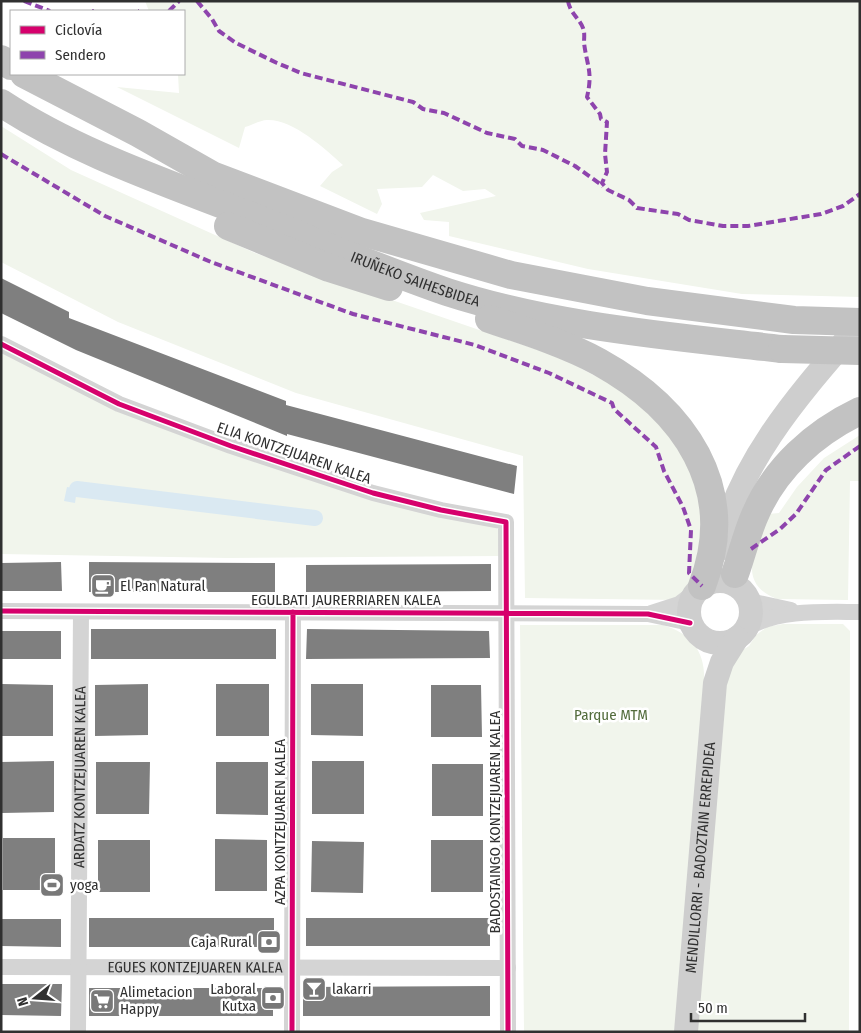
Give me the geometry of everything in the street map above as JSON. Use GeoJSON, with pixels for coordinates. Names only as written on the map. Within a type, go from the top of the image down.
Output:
{"type":"FeatureCollection","features":[{"type":"Feature","properties":{"kind":"highway","name":"IRUÑEKO SAIHESBIDEA"},"geometry":{"type":"LineString","coordinates":[[26,75],[138,133],[212,176],[362,232],[511,275],[647,301],[794,320],[860,323]]}},
{"type":"Feature","properties":{"kind":"highway"},"geometry":{"type":"LineString","coordinates":[[50,75],[138,133]]}},
{"type":"Feature","properties":{"kind":"highway","name":"IRUÑEKO SAIHESBIDEA"},"geometry":{"type":"LineString","coordinates":[[1,103],[22,116],[123,166],[448,292],[532,313],[622,330],[782,349],[860,351]]}},
{"type":"Feature","properties":{"kind":"highway"},"geometry":{"type":"LineString","coordinates":[[123,166],[240,231],[328,268],[518,328],[598,361],[625,378],[654,400],[679,427],[697,454],[710,488],[715,539],[710,566],[722,586]]}},
{"type":"Feature","properties":{"kind":"highway"},"geometry":{"type":"LineString","coordinates":[[722,586],[755,515],[772,486],[792,459],[814,439],[860,411]]}},
{"type":"Feature","properties":{"kind":"street"},"geometry":{"type":"LineString","coordinates":[[808,612],[765,619],[724,644],[709,642],[698,634],[690,623],[689,606],[722,586],[732,547],[737,501],[751,467],[783,415],[860,323]]}},
{"type":"Feature","properties":{"kind":"street","name":"ELIA KONTZEJUAREN KALEA"},"geometry":{"type":"LineString","coordinates":[[1,344],[119,404],[231,446],[373,493],[441,510],[506,522],[508,612]]}},
{"type":"Feature","properties":{"kind":"street"},"geometry":{"type":"LineString","coordinates":[[722,586],[774,608],[808,612],[860,612]]}},
{"type":"Feature","properties":{"kind":"street"},"geometry":{"type":"LineString","coordinates":[[722,586],[751,614],[742,633]]}},
{"type":"Feature","properties":{"kind":"street","name":"EGULBATI JAURERRIAREN KALEA"},"geometry":{"type":"LineString","coordinates":[[648,614],[679,604],[722,586]]}},
{"type":"Feature","properties":{"kind":"street","name":"EGULBATI JAURERRIAREN KALEA"},"geometry":{"type":"LineString","coordinates":[[1,612],[508,612],[648,614],[690,623]]}},
{"type":"Feature","properties":{"kind":"street","name":"ARDATZ KONTZEJUAREN KALEA"},"geometry":{"type":"LineString","coordinates":[[78,1032],[80,612]]}},
{"type":"Feature","properties":{"kind":"street","name":"AZPA KONTZEJUAREN KALEA"},"geometry":{"type":"LineString","coordinates":[[292,1032],[293,612]]}},
{"type":"Feature","properties":{"kind":"street","name":"BADOSTAINGO KONTZEJUAREN KALEA"},"geometry":{"type":"LineString","coordinates":[[508,612],[508,1032]]}},
{"type":"Feature","properties":{"kind":"street","name":"MENDILLORRI - BADOZTAIN ERREPIDEA"},"geometry":{"type":"LineString","coordinates":[[715,683],[722,662],[742,633]]}},
{"type":"Feature","properties":{"kind":"street","name":"MENDILLORRI - BADOZTAIN ERREPIDEA"},"geometry":{"type":"LineString","coordinates":[[686,1032],[715,683],[709,642]]}},
{"type":"Feature","properties":{"kind":"street","name":"EGUES KONTZEJUAREN KALEA"},"geometry":{"type":"LineString","coordinates":[[1,968],[508,968]]}},
{"type":"Feature","properties":{"kind":"green space"},"geometry":{"type":"Polygon","coordinates":[[[145,1],[860,1],[860,297],[742,294],[588,269],[449,236],[449,222],[424,220],[420,213],[496,196],[485,189],[463,191],[433,175],[422,187],[377,189],[382,204],[377,214],[320,186],[332,172],[343,165],[308,136],[287,124],[267,120],[245,127],[239,148],[117,87],[179,93],[178,75],[185,75],[185,10],[149,10],[145,1]]]}},
{"type":"Feature","properties":{"kind":"green space"},"geometry":{"type":"Polygon","coordinates":[[[1,126],[71,170],[255,253],[561,358],[624,391],[679,444],[697,485],[708,527],[695,584],[680,600],[525,598],[523,456],[296,393],[118,322],[1,262],[1,126]]]}},
{"type":"Feature","properties":{"kind":"green space"},"geometry":{"type":"Polygon","coordinates":[[[1,351],[77,391],[497,528],[500,534],[500,556],[228,558],[1,554],[1,351]]]}},
{"type":"Feature","properties":{"kind":"green space"},"geometry":{"type":"Polygon","coordinates":[[[860,435],[860,481],[850,481],[848,600],[777,599],[764,592],[756,583],[752,573],[752,562],[768,514],[779,513],[797,487],[824,458],[860,435]]]}},
{"type":"Feature","properties":{"kind":"green space"},"geometry":{"type":"Polygon","coordinates":[[[783,624],[843,624],[850,631],[849,1032],[693,1032],[724,684],[738,653],[749,646],[756,635],[767,627],[783,624]]]}},
{"type":"Feature","properties":{"kind":"green space","name":"Parque MTM"},"geometry":{"type":"Polygon","coordinates":[[[520,625],[663,625],[689,639],[700,653],[703,662],[704,683],[677,1032],[524,1032],[520,625]]]}},
{"type":"Feature","properties":{"kind":"shaded area"},"geometry":{"type":"Polygon","coordinates":[[[67,487],[77,489],[75,503],[64,501],[67,487]]]}},
{"type":"Feature","properties":{"kind":"building"},"geometry":{"type":"Polygon","coordinates":[[[1,278],[69,312],[69,318],[286,401],[286,405],[517,466],[514,494],[287,434],[287,436],[76,350],[1,313],[1,278]]]}},
{"type":"Feature","properties":{"kind":"building"},"geometry":{"type":"Polygon","coordinates":[[[61,562],[62,591],[1,591],[1,563],[61,562]]]}},
{"type":"Feature","properties":{"kind":"building"},"geometry":{"type":"Polygon","coordinates":[[[89,562],[275,563],[275,592],[89,592],[89,562]]]}},
{"type":"Feature","properties":{"kind":"building"},"geometry":{"type":"Polygon","coordinates":[[[491,564],[491,591],[306,592],[306,565],[491,564]]]}},
{"type":"Feature","properties":{"kind":"building"},"geometry":{"type":"Polygon","coordinates":[[[91,629],[276,629],[276,659],[91,659],[91,629]]]}},
{"type":"Feature","properties":{"kind":"building"},"geometry":{"type":"Polygon","coordinates":[[[307,629],[489,631],[490,658],[306,659],[307,629]]]}},
{"type":"Feature","properties":{"kind":"building"},"geometry":{"type":"Polygon","coordinates":[[[1,631],[61,631],[61,659],[1,659],[1,631]]]}},
{"type":"Feature","properties":{"kind":"building"},"geometry":{"type":"Polygon","coordinates":[[[2,684],[53,685],[53,736],[2,736],[2,684]]]}},
{"type":"Feature","properties":{"kind":"building"},"geometry":{"type":"Polygon","coordinates":[[[148,684],[148,735],[95,736],[95,685],[148,684]]]}},
{"type":"Feature","properties":{"kind":"building"},"geometry":{"type":"Polygon","coordinates":[[[216,684],[269,684],[269,736],[216,736],[216,684]]]}},
{"type":"Feature","properties":{"kind":"building"},"geometry":{"type":"Polygon","coordinates":[[[311,684],[363,684],[363,736],[311,735],[311,684]]]}},
{"type":"Feature","properties":{"kind":"building"},"geometry":{"type":"Polygon","coordinates":[[[431,685],[481,685],[482,737],[431,737],[431,685]]]}},
{"type":"Feature","properties":{"kind":"building"},"geometry":{"type":"Polygon","coordinates":[[[54,761],[54,812],[2,813],[1,762],[54,761]]]}},
{"type":"Feature","properties":{"kind":"building"},"geometry":{"type":"Polygon","coordinates":[[[312,761],[364,761],[364,814],[312,814],[312,761]]]}},
{"type":"Feature","properties":{"kind":"building"},"geometry":{"type":"Polygon","coordinates":[[[96,762],[150,762],[149,814],[96,814],[96,762]]]}},
{"type":"Feature","properties":{"kind":"building"},"geometry":{"type":"Polygon","coordinates":[[[216,762],[268,762],[268,815],[216,814],[216,762]]]}},
{"type":"Feature","properties":{"kind":"building"},"geometry":{"type":"Polygon","coordinates":[[[432,764],[483,764],[483,816],[432,816],[432,764]]]}},
{"type":"Feature","properties":{"kind":"building"},"geometry":{"type":"Polygon","coordinates":[[[3,838],[55,838],[55,890],[3,890],[3,838]]]}},
{"type":"Feature","properties":{"kind":"building"},"geometry":{"type":"Polygon","coordinates":[[[215,839],[267,840],[267,891],[215,891],[215,839]]]}},
{"type":"Feature","properties":{"kind":"building"},"geometry":{"type":"Polygon","coordinates":[[[98,840],[150,840],[150,892],[98,892],[98,840]]]}},
{"type":"Feature","properties":{"kind":"building"},"geometry":{"type":"Polygon","coordinates":[[[431,840],[483,840],[483,892],[431,892],[431,840]]]}},
{"type":"Feature","properties":{"kind":"building"},"geometry":{"type":"Polygon","coordinates":[[[312,841],[364,842],[363,893],[311,892],[312,841]]]}},
{"type":"Feature","properties":{"kind":"building"},"geometry":{"type":"Polygon","coordinates":[[[89,918],[274,918],[274,947],[89,947],[89,918]]]}},
{"type":"Feature","properties":{"kind":"building"},"geometry":{"type":"Polygon","coordinates":[[[306,918],[490,918],[490,946],[306,946],[306,918]]]}},
{"type":"Feature","properties":{"kind":"building"},"geometry":{"type":"Polygon","coordinates":[[[1,919],[61,919],[61,947],[1,946],[1,919]]]}},
{"type":"Feature","properties":{"kind":"building"},"geometry":{"type":"Polygon","coordinates":[[[1,984],[62,984],[61,1016],[1,1015],[1,984]]]}},
{"type":"Feature","properties":{"kind":"building"},"geometry":{"type":"Polygon","coordinates":[[[490,986],[490,1016],[303,1016],[303,987],[490,986]]]}},
{"type":"Feature","properties":{"kind":"building"},"geometry":{"type":"Polygon","coordinates":[[[89,988],[273,988],[273,1016],[89,1016],[89,988]]]}},
{"type":"Feature","properties":{"kind":"waterway"},"geometry":{"type":"LineString","coordinates":[[77,489],[315,518]]}},
{"type":"Feature","properties":{"kind":"marked path"},"geometry":{"type":"LineString","coordinates":[[24,1],[47,10]]}},
{"type":"Feature","properties":{"kind":"marked path"},"geometry":{"type":"LineString","coordinates":[[170,10],[179,1]]}},
{"type":"Feature","properties":{"kind":"marked path"},"geometry":{"type":"LineString","coordinates":[[197,1],[219,31],[236,43],[277,63],[301,73],[413,102],[423,109],[444,113],[487,133],[515,139],[522,146],[543,150],[575,166],[603,186]]}},
{"type":"Feature","properties":{"kind":"marked path"},"geometry":{"type":"LineString","coordinates":[[568,1],[584,32],[589,75],[587,97],[600,114],[601,119],[607,122],[605,154],[607,172],[602,183],[608,190],[629,200],[637,208],[678,214],[689,220],[723,226],[748,226],[821,214],[843,206],[860,194]]}},
{"type":"Feature","properties":{"kind":"marked path"},"geometry":{"type":"LineString","coordinates":[[1,154],[105,216],[211,262],[353,314],[475,345],[549,373],[612,403],[614,409],[656,447],[664,471],[683,507],[691,530],[689,573],[702,586]]}},
{"type":"Feature","properties":{"kind":"marked path"},"geometry":{"type":"LineString","coordinates":[[751,549],[780,529],[796,514],[826,470],[860,446]]}},
{"type":"Feature","properties":{"kind":"cycle path"},"geometry":{"type":"LineString","coordinates":[[1,344],[119,404],[231,446],[373,493],[441,510],[506,522],[508,1032]]}},
{"type":"Feature","properties":{"kind":"cycle path"},"geometry":{"type":"LineString","coordinates":[[1,611],[648,614],[690,623]]}},
{"type":"Feature","properties":{"kind":"cycle path"},"geometry":{"type":"LineString","coordinates":[[292,1032],[293,612]]}},
{"type":"Feature","properties":{"kind":"place","name":"El Pan Natural"},"geometry":{"type":"Point","coordinates":[103,586]}},
{"type":"Feature","properties":{"kind":"place","name":"yoga"},"geometry":{"type":"Point","coordinates":[52,885]}},
{"type":"Feature","properties":{"kind":"place","name":"Caja Rural"},"geometry":{"type":"Point","coordinates":[269,942]}},
{"type":"Feature","properties":{"kind":"place","name":"lakarri"},"geometry":{"type":"Point","coordinates":[314,989]}},
{"type":"Feature","properties":{"kind":"place","name":"Laboral Kutxa"},"geometry":{"type":"Point","coordinates":[273,998]}},
{"type":"Feature","properties":{"kind":"place","name":"Alimetacion Happy"},"geometry":{"type":"Point","coordinates":[102,1001]}}]}
